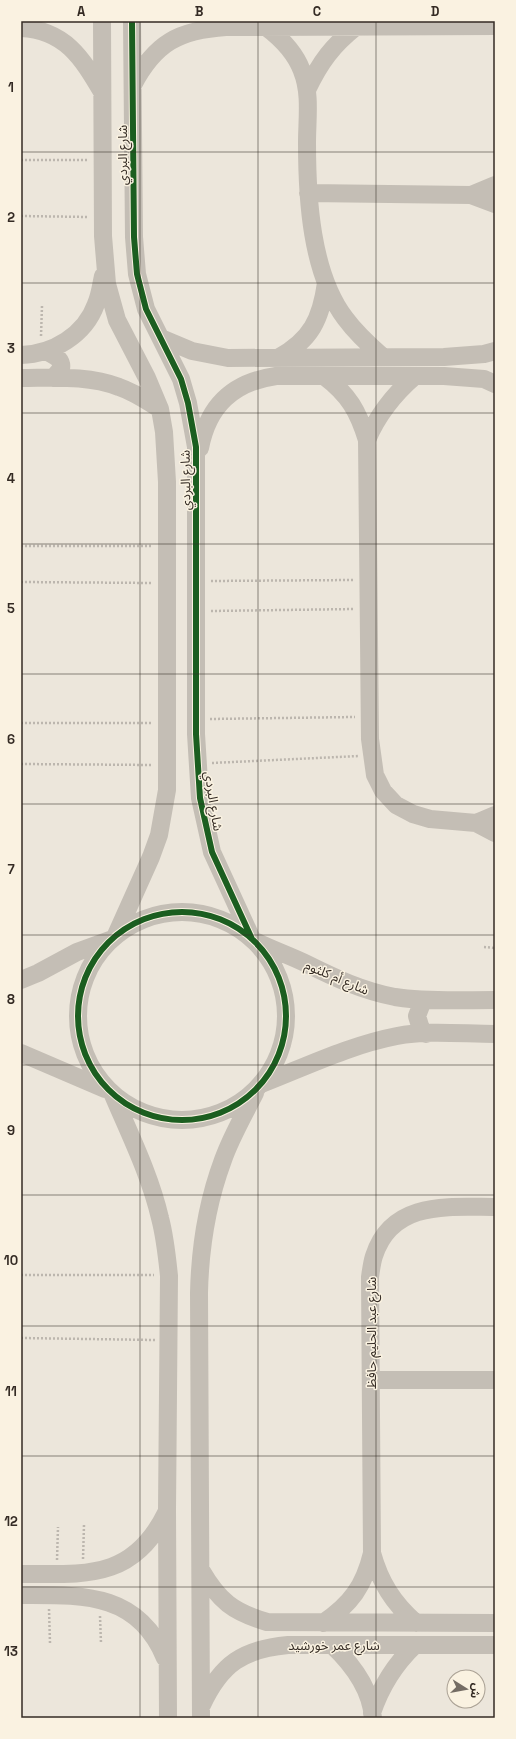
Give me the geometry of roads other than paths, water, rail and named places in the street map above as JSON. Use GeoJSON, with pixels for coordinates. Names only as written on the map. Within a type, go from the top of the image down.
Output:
{"type":"FeatureCollection","features":[{"type":"Feature","properties":{"kind":"street","name":"شارع البردي"},"geometry":{"type":"LineString","coordinates":[[102,21],[103,217],[105,268],[110,296],[117,320],[147,378],[160,410],[166,453],[168,575],[167,790],[158,835],[151,857],[114,937]]}},
{"type":"Feature","properties":{"kind":"street","name":"شارع البردي"},"geometry":{"type":"LineString","coordinates":[[132,21],[133,194],[137,274],[146,309],[181,379],[194,427],[196,467],[196,719],[197,763],[200,798],[212,852],[253,940]]}},
{"type":"Feature","properties":{"kind":"street"},"geometry":{"type":"LineString","coordinates":[[133,85],[142,68],[154,54],[169,42],[186,33],[222,24],[266,27],[433,24],[493,27]]}},
{"type":"Feature","properties":{"kind":"street"},"geometry":{"type":"LineString","coordinates":[[307,90],[316,71],[327,54],[341,39],[357,26]]}},
{"type":"Feature","properties":{"kind":"street"},"geometry":{"type":"LineString","coordinates":[[266,27],[282,39],[294,54],[303,71],[307,90],[308,193],[314,238],[326,283],[337,306],[355,332],[383,357]]}},
{"type":"Feature","properties":{"kind":"street"},"geometry":{"type":"LineString","coordinates":[[21,28],[45,32],[60,39],[73,49],[84,61],[103,93]]}},
{"type":"Feature","properties":{"kind":"street"},"geometry":{"type":"LineString","coordinates":[[472,195],[495,185]]}},
{"type":"Feature","properties":{"kind":"street"},"geometry":{"type":"LineString","coordinates":[[308,193],[472,195],[495,204]]}},
{"type":"Feature","properties":{"kind":"street"},"geometry":{"type":"LineString","coordinates":[[103,194],[133,194]]}},
{"type":"Feature","properties":{"kind":"street"},"geometry":{"type":"LineString","coordinates":[[21,355],[44,352],[61,344],[76,334],[88,320],[96,304],[105,268]]}},
{"type":"Feature","properties":{"kind":"street"},"geometry":{"type":"LineString","coordinates":[[276,376],[272,370],[273,364],[280,357],[296,347],[308,334],[318,319],[326,283]]}},
{"type":"Feature","properties":{"kind":"street"},"geometry":{"type":"LineString","coordinates":[[161,338],[192,351],[210,356],[228,358],[444,356],[484,354],[495,351]]}},
{"type":"Feature","properties":{"kind":"street"},"geometry":{"type":"LineString","coordinates":[[44,352],[59,359],[61,362],[61,369],[53,378]]}},
{"type":"Feature","properties":{"kind":"street"},"geometry":{"type":"LineString","coordinates":[[444,356],[447,360],[449,369],[444,376]]}},
{"type":"Feature","properties":{"kind":"street"},"geometry":{"type":"LineString","coordinates":[[196,467],[203,432],[219,404],[230,393],[259,379],[276,376],[444,376],[484,379],[495,384]]}},
{"type":"Feature","properties":{"kind":"street"},"geometry":{"type":"LineString","coordinates":[[324,376],[340,389],[353,404],[362,422],[368,440],[368,608],[371,756],[374,775],[383,791],[396,805],[413,814],[430,819],[476,823],[495,833]]}},
{"type":"Feature","properties":{"kind":"street"},"geometry":{"type":"LineString","coordinates":[[368,440],[381,412],[394,395],[415,376]]}},
{"type":"Feature","properties":{"kind":"street"},"geometry":{"type":"LineString","coordinates":[[22,379],[77,378],[106,382],[140,396],[160,410]]}},
{"type":"Feature","properties":{"kind":"street"},"geometry":{"type":"LineString","coordinates":[[168,575],[196,574]]}},
{"type":"Feature","properties":{"kind":"street"},"geometry":{"type":"LineString","coordinates":[[476,823],[495,815]]}},
{"type":"Feature","properties":{"kind":"street"},"geometry":{"type":"LineString","coordinates":[[21,980],[38,973],[77,952],[114,937],[137,922],[161,914],[185,911],[209,915],[227,922],[253,940],[267,956],[277,974],[283,992],[286,1012],[285,1031],[280,1050],[272,1068],[259,1086],[223,1159],[210,1199],[202,1245],[199,1293],[201,1713]]}},
{"type":"Feature","properties":{"kind":"street"},"geometry":{"type":"LineString","coordinates":[[114,937],[95,958],[84,979],[78,1003],[78,1027],[83,1051],[94,1073],[111,1093],[131,1108],[152,1117],[190,1120],[219,1114],[240,1103],[259,1086],[372,1042],[398,1036],[426,1034],[495,1034]]}},
{"type":"Feature","properties":{"kind":"street","name":"شارع أم كلثوم"},"geometry":{"type":"LineString","coordinates":[[253,940],[349,984],[396,997],[428,1000],[494,999]]}},
{"type":"Feature","properties":{"kind":"street"},"geometry":{"type":"LineString","coordinates":[[426,1034],[421,1029],[417,1016],[422,1004],[428,1000]]}},
{"type":"Feature","properties":{"kind":"street"},"geometry":{"type":"LineString","coordinates":[[21,1053],[111,1093],[152,1190],[160,1218],[166,1247],[169,1276],[167,1510],[168,1718]]}},
{"type":"Feature","properties":{"kind":"street","name":"شارع عبد الحليم حافظ"},"geometry":{"type":"LineString","coordinates":[[323,1623],[338,1613],[350,1601],[368,1570],[372,1553],[370,1277],[374,1256],[384,1236],[399,1221],[418,1211],[439,1207],[495,1207]]}},
{"type":"Feature","properties":{"kind":"street"},"geometry":{"type":"LineString","coordinates":[[371,1380],[495,1380]]}},
{"type":"Feature","properties":{"kind":"street"},"geometry":{"type":"LineString","coordinates":[[21,1562],[28,1574],[83,1574],[104,1570],[125,1562],[143,1548],[157,1530],[167,1510]]}},
{"type":"Feature","properties":{"kind":"street","name":"شارع عبد الحليم حافظ"},"geometry":{"type":"LineString","coordinates":[[372,1553],[376,1569],[392,1599],[403,1612],[416,1623]]}},
{"type":"Feature","properties":{"kind":"street","name":"شارع عمر خورشيد"},"geometry":{"type":"LineString","coordinates":[[200,1570],[212,1589],[227,1604],[246,1616],[267,1622],[495,1623]]}},
{"type":"Feature","properties":{"kind":"street"},"geometry":{"type":"LineString","coordinates":[[53,1595],[62,1590],[63,1583],[56,1574]]}},
{"type":"Feature","properties":{"kind":"street"},"geometry":{"type":"LineString","coordinates":[[21,1596],[53,1595],[100,1599],[117,1605],[135,1616],[150,1629],[160,1645],[168,1664]]}},
{"type":"Feature","properties":{"kind":"street"},"geometry":{"type":"LineString","coordinates":[[288,1645],[284,1632],[289,1623]]}},
{"type":"Feature","properties":{"kind":"street","name":"شارع عمر خورشيد"},"geometry":{"type":"LineString","coordinates":[[201,1713],[211,1686],[226,1668],[245,1655],[267,1647],[288,1645],[495,1645]]}},
{"type":"Feature","properties":{"kind":"street"},"geometry":{"type":"LineString","coordinates":[[332,1645],[354,1669],[362,1683],[372,1716]]}},
{"type":"Feature","properties":{"kind":"street"},"geometry":{"type":"LineString","coordinates":[[372,1716],[377,1698],[390,1674],[403,1656],[414,1645]]}}]}
